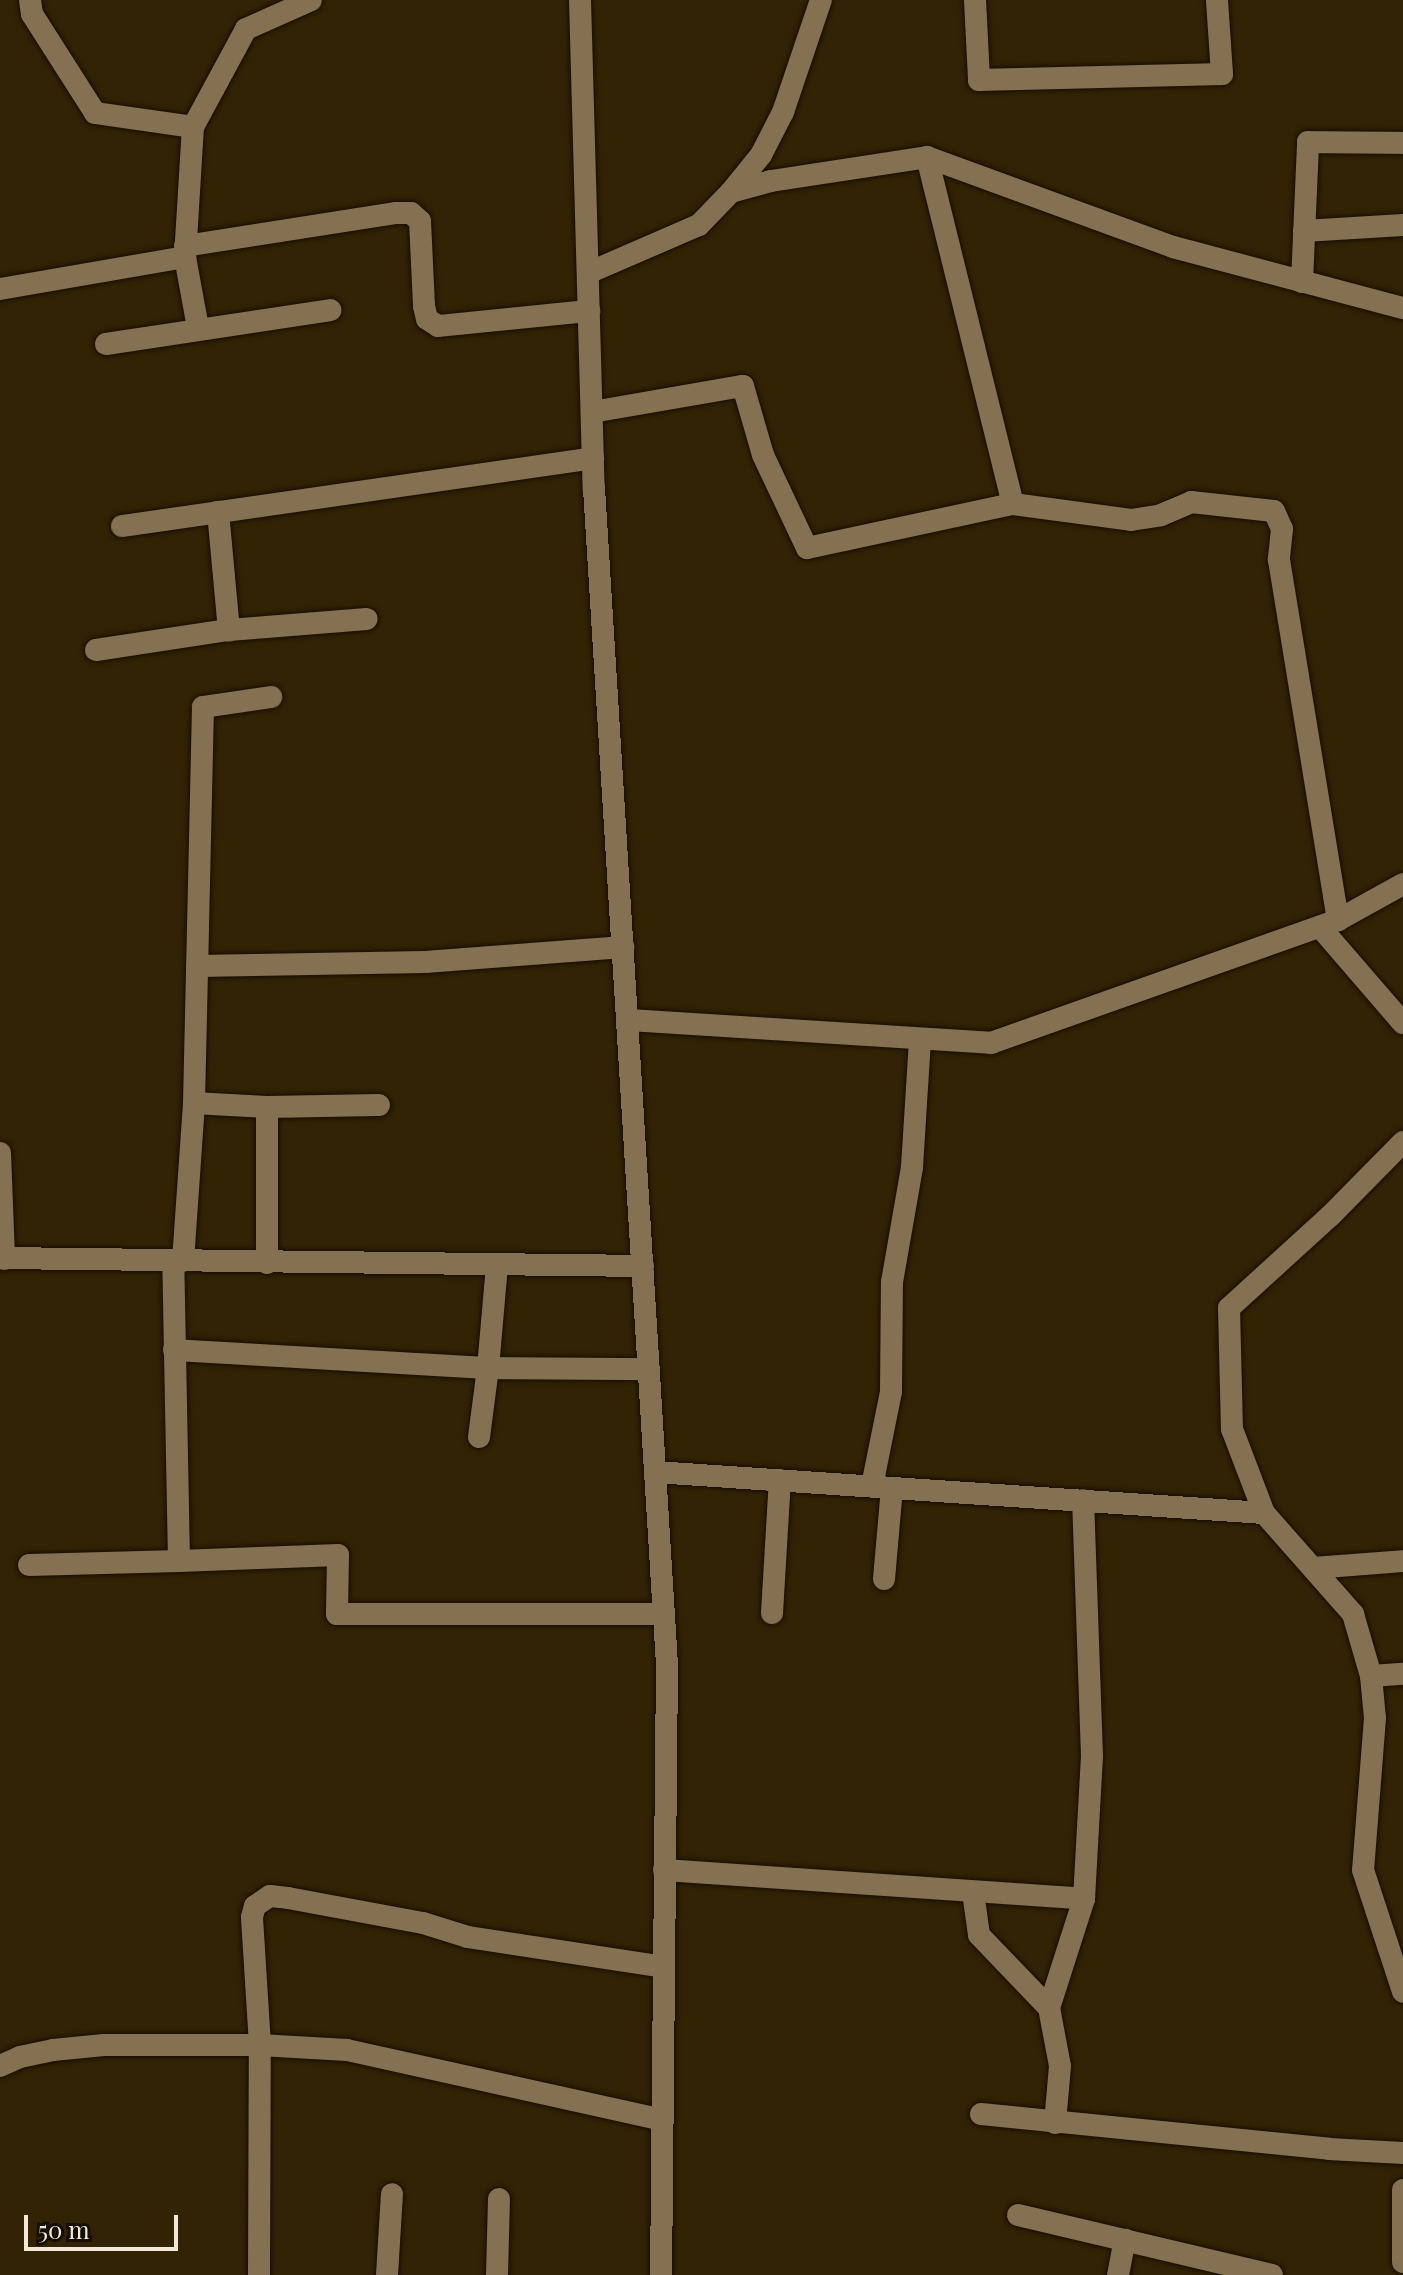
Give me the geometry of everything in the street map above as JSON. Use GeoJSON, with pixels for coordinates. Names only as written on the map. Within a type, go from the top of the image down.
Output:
{"type":"FeatureCollection","features":[{"type":"Feature","properties":{"kind":"street"},"geometry":{"type":"LineString","coordinates":[[30,0],[32,14],[95,113],[193,127]]}},
{"type":"Feature","properties":{"kind":"street"},"geometry":{"type":"LineString","coordinates":[[198,328],[185,251],[193,127],[246,29],[311,0]]}},
{"type":"Feature","properties":{"kind":"street"},"geometry":{"type":"LineString","coordinates":[[580,0],[593,458],[667,1665],[661,2275]]}},
{"type":"Feature","properties":{"kind":"street"},"geometry":{"type":"LineString","coordinates":[[588,273],[699,225],[731,192],[761,155],[783,112],[821,0]]}},
{"type":"Feature","properties":{"kind":"street"},"geometry":{"type":"LineString","coordinates":[[975,0],[979,80],[1222,74],[1217,0]]}},
{"type":"Feature","properties":{"kind":"street"},"geometry":{"type":"LineString","coordinates":[[1302,282],[1308,142],[1403,143]]}},
{"type":"Feature","properties":{"kind":"street"},"geometry":{"type":"LineString","coordinates":[[731,192],[771,181],[927,157],[1173,247],[1403,308]]}},
{"type":"Feature","properties":{"kind":"street"},"geometry":{"type":"LineString","coordinates":[[927,157],[1013,504]]}},
{"type":"Feature","properties":{"kind":"street"},"geometry":{"type":"LineString","coordinates":[[0,289],[185,251],[396,213],[411,213],[420,221],[427,319],[438,326],[589,311]]}},
{"type":"Feature","properties":{"kind":"street"},"geometry":{"type":"LineString","coordinates":[[1304,231],[1403,225]]}},
{"type":"Feature","properties":{"kind":"street"},"geometry":{"type":"LineString","coordinates":[[106,344],[330,310]]}},
{"type":"Feature","properties":{"kind":"street"},"geometry":{"type":"LineString","coordinates":[[592,412],[743,386],[763,455],[807,548],[1013,504],[1131,520],[1161,515],[1191,502],[1274,511],[1282,529],[1279,560],[1329,924],[1403,1023]]}},
{"type":"Feature","properties":{"kind":"street"},"geometry":{"type":"LineString","coordinates":[[122,526],[593,458]]}},
{"type":"Feature","properties":{"kind":"street"},"geometry":{"type":"LineString","coordinates":[[218,512],[229,630]]}},
{"type":"Feature","properties":{"kind":"street"},"geometry":{"type":"LineString","coordinates":[[96,650],[229,630],[367,619]]}},
{"type":"Feature","properties":{"kind":"street"},"geometry":{"type":"LineString","coordinates":[[179,1561],[174,1350],[178,1261],[194,1103],[203,707],[271,697]]}},
{"type":"Feature","properties":{"kind":"street"},"geometry":{"type":"LineString","coordinates":[[628,1020],[991,1043],[1329,924],[1403,884]]}},
{"type":"Feature","properties":{"kind":"street"},"geometry":{"type":"LineString","coordinates":[[197,966],[425,962],[623,947]]}},
{"type":"Feature","properties":{"kind":"street"},"geometry":{"type":"LineString","coordinates":[[884,1579],[882,1487],[891,1392],[892,1282],[912,1167],[920,1039]]}},
{"type":"Feature","properties":{"kind":"street"},"geometry":{"type":"LineString","coordinates":[[194,1103],[267,1107],[379,1105]]}},
{"type":"Feature","properties":{"kind":"street"},"geometry":{"type":"LineString","coordinates":[[267,1107],[267,1263]]}},
{"type":"Feature","properties":{"kind":"street"},"geometry":{"type":"LineString","coordinates":[[1403,1142],[1331,1215],[1229,1308],[1232,1429],[1264,1513],[1353,1614],[1371,1676],[1375,1718],[1363,1870],[1403,1992]]}},
{"type":"Feature","properties":{"kind":"street"},"geometry":{"type":"LineString","coordinates":[[0,1153],[2,1258],[643,1266]]}},
{"type":"Feature","properties":{"kind":"street"},"geometry":{"type":"LineString","coordinates":[[479,1437],[497,1266]]}},
{"type":"Feature","properties":{"kind":"street"},"geometry":{"type":"LineString","coordinates":[[174,1350],[488,1368],[649,1369]]}},
{"type":"Feature","properties":{"kind":"street"},"geometry":{"type":"LineString","coordinates":[[655,1472],[1264,1513]]}},
{"type":"Feature","properties":{"kind":"street"},"geometry":{"type":"LineString","coordinates":[[772,1613],[780,1480]]}},
{"type":"Feature","properties":{"kind":"street"},"geometry":{"type":"LineString","coordinates":[[1055,2123],[1060,2066],[1049,2008],[1084,1899],[1092,1756],[1083,1500]]}},
{"type":"Feature","properties":{"kind":"street"},"geometry":{"type":"LineString","coordinates":[[29,1565],[338,1555],[337,1614],[664,1614]]}},
{"type":"Feature","properties":{"kind":"street"},"geometry":{"type":"LineString","coordinates":[[1313,1568],[1403,1561]]}},
{"type":"Feature","properties":{"kind":"street"},"geometry":{"type":"LineString","coordinates":[[1371,1676],[1403,1674]]}},
{"type":"Feature","properties":{"kind":"street"},"geometry":{"type":"LineString","coordinates":[[664,1870],[1084,1899]]}},
{"type":"Feature","properties":{"kind":"street"},"geometry":{"type":"LineString","coordinates":[[973,1892],[979,1935],[1049,2008]]}},
{"type":"Feature","properties":{"kind":"street"},"geometry":{"type":"LineString","coordinates":[[259,2275],[260,2045],[252,1917],[255,1906],[270,1896],[423,1923],[468,1937],[663,1967]]}},
{"type":"Feature","properties":{"kind":"street"},"geometry":{"type":"LineString","coordinates":[[0,2066],[42,2052],[104,2045],[260,2045],[347,2050],[662,2120]]}},
{"type":"Feature","properties":{"kind":"street"},"geometry":{"type":"LineString","coordinates":[[981,2114],[1403,2153]]}},
{"type":"Feature","properties":{"kind":"street"},"geometry":{"type":"LineString","coordinates":[[1403,2190],[1403,2262]]}},
{"type":"Feature","properties":{"kind":"street"},"geometry":{"type":"LineString","coordinates":[[387,2275],[392,2194]]}},
{"type":"Feature","properties":{"kind":"street"},"geometry":{"type":"LineString","coordinates":[[497,2275],[499,2199]]}},
{"type":"Feature","properties":{"kind":"street"},"geometry":{"type":"LineString","coordinates":[[1018,2215],[1260,2274]]}},
{"type":"Feature","properties":{"kind":"street"},"geometry":{"type":"LineString","coordinates":[[1118,2275],[1125,2240]]}}]}
